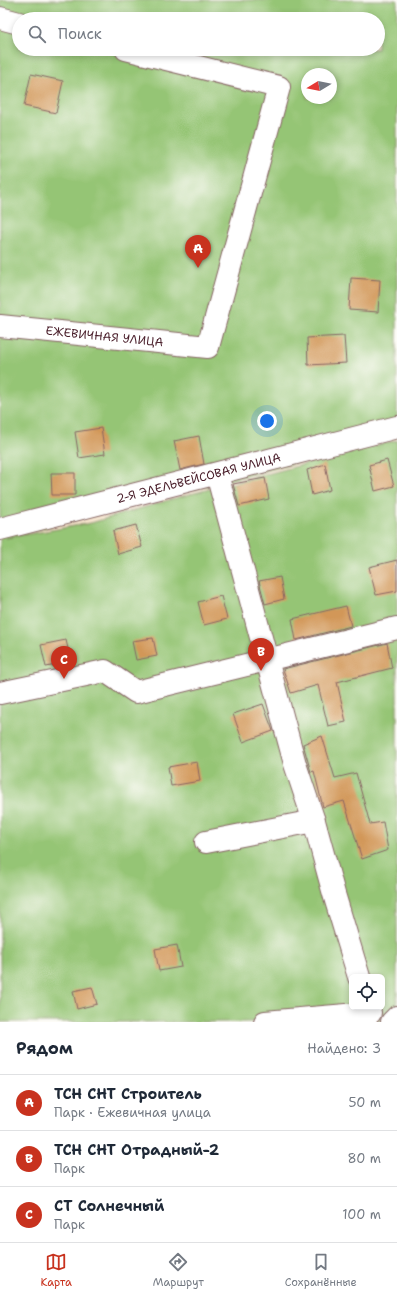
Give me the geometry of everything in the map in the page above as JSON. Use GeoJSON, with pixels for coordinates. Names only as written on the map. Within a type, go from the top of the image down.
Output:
{"type":"FeatureCollection","features":[{"type":"Feature","properties":{"kind":"street"},"geometry":{"type":"LineString","coordinates":[[0,18],[12,21]]}},
{"type":"Feature","properties":{"kind":"street","name":"ЕЖЕВИЧНАЯ УЛИЦА"},"geometry":{"type":"LineString","coordinates":[[0,326],[208,347],[279,87],[154,56]]}},
{"type":"Feature","properties":{"kind":"street","name":"2-Я ЭДЕЛЬВЕЙСОВАЯ УЛИЦА"},"geometry":{"type":"LineString","coordinates":[[0,529],[397,427]]}},
{"type":"Feature","properties":{"kind":"street"},"geometry":{"type":"LineString","coordinates":[[217,474],[295,764],[314,820],[358,974]]}},
{"type":"Feature","properties":{"kind":"street"},"geometry":{"type":"LineString","coordinates":[[0,693],[105,671],[136,692],[397,628]]}},
{"type":"Feature","properties":{"kind":"street"},"geometry":{"type":"LineString","coordinates":[[206,842],[314,820]]}},
{"type":"Feature","properties":{"kind":"street"},"geometry":{"type":"LineString","coordinates":[[265,1022],[371,1014]]}},
{"type":"Feature","properties":{"kind":"street"},"geometry":{"type":"LineString","coordinates":[[392,1022],[397,1017]]}},
{"type":"Feature","properties":{"kind":"green space"},"geometry":{"type":"Polygon","coordinates":[[[0,0],[397,0],[397,437],[6,538],[91,523],[179,497],[397,440],[397,1022],[0,1022],[0,0]]]}},
{"type":"Feature","properties":{"kind":"building"},"geometry":{"type":"Polygon","coordinates":[[[31,74],[63,81],[56,113],[24,106],[31,74]]]}},
{"type":"Feature","properties":{"kind":"building"},"geometry":{"type":"Polygon","coordinates":[[[351,278],[380,280],[378,312],[349,310],[351,278]]]}},
{"type":"Feature","properties":{"kind":"building"},"geometry":{"type":"Polygon","coordinates":[[[344,336],[346,363],[308,365],[307,338],[344,336]]]}},
{"type":"Feature","properties":{"kind":"building"},"geometry":{"type":"Polygon","coordinates":[[[101,428],[105,454],[79,458],[75,432],[101,428]]]}},
{"type":"Feature","properties":{"kind":"building"},"geometry":{"type":"Polygon","coordinates":[[[199,436],[204,464],[180,470],[174,441],[199,436]]]}},
{"type":"Feature","properties":{"kind":"building"},"geometry":{"type":"Polygon","coordinates":[[[387,460],[394,486],[375,491],[369,465],[387,460]]]}},
{"type":"Feature","properties":{"kind":"building"},"geometry":{"type":"Polygon","coordinates":[[[325,464],[330,490],[312,495],[307,470],[325,464]]]}},
{"type":"Feature","properties":{"kind":"building"},"geometry":{"type":"Polygon","coordinates":[[[51,473],[75,473],[75,495],[52,495],[51,473]]]}},
{"type":"Feature","properties":{"kind":"building"},"geometry":{"type":"Polygon","coordinates":[[[265,478],[269,499],[239,506],[233,484],[265,478]]]}},
{"type":"Feature","properties":{"kind":"building"},"geometry":{"type":"Polygon","coordinates":[[[136,525],[142,547],[118,554],[113,531],[136,525]]]}},
{"type":"Feature","properties":{"kind":"building"},"geometry":{"type":"Polygon","coordinates":[[[397,560],[397,591],[376,595],[369,567],[397,560]]]}},
{"type":"Feature","properties":{"kind":"building"},"geometry":{"type":"Polygon","coordinates":[[[280,577],[284,599],[265,604],[259,581],[280,577]]]}},
{"type":"Feature","properties":{"kind":"building"},"geometry":{"type":"Polygon","coordinates":[[[221,596],[227,619],[204,625],[198,602],[221,596]]]}},
{"type":"Feature","properties":{"kind":"building"},"geometry":{"type":"Polygon","coordinates":[[[346,606],[351,626],[296,640],[292,619],[346,606]]]}},
{"type":"Feature","properties":{"kind":"building"},"geometry":{"type":"Polygon","coordinates":[[[153,638],[157,656],[136,660],[132,641],[153,638]]]}},
{"type":"Feature","properties":{"kind":"building"},"geometry":{"type":"Polygon","coordinates":[[[66,640],[71,662],[46,667],[41,645],[66,640]]]}},
{"type":"Feature","properties":{"kind":"building"},"geometry":{"type":"Polygon","coordinates":[[[387,643],[392,668],[337,682],[346,722],[328,726],[318,685],[291,693],[283,669],[387,643]]]}},
{"type":"Feature","properties":{"kind":"building"},"geometry":{"type":"Polygon","coordinates":[[[263,704],[273,731],[243,742],[233,714],[263,704]]]}},
{"type":"Feature","properties":{"kind":"building"},"geometry":{"type":"Polygon","coordinates":[[[322,736],[335,778],[356,773],[370,824],[383,822],[388,850],[362,859],[344,801],[323,807],[314,771],[311,772],[303,744],[322,736]]]}},
{"type":"Feature","properties":{"kind":"building"},"geometry":{"type":"Polygon","coordinates":[[[197,762],[200,781],[171,786],[168,767],[197,762]]]}},
{"type":"Feature","properties":{"kind":"building"},"geometry":{"type":"Polygon","coordinates":[[[177,945],[181,967],[159,971],[155,949],[177,945]]]}},
{"type":"Feature","properties":{"kind":"building"},"geometry":{"type":"Polygon","coordinates":[[[92,987],[97,1004],[77,1009],[73,991],[92,987]]]}},
{"type":"Feature","properties":{"kind":"place","name":"ТСН СНТ Строитель"},"geometry":{"type":"Point","coordinates":[198,268]}},
{"type":"Feature","properties":{"kind":"place","name":"ТСН СНТ Отрадный-2"},"geometry":{"type":"Point","coordinates":[261,671]}},
{"type":"Feature","properties":{"kind":"place","name":"СТ Солнечный"},"geometry":{"type":"Point","coordinates":[64,679]}}]}
